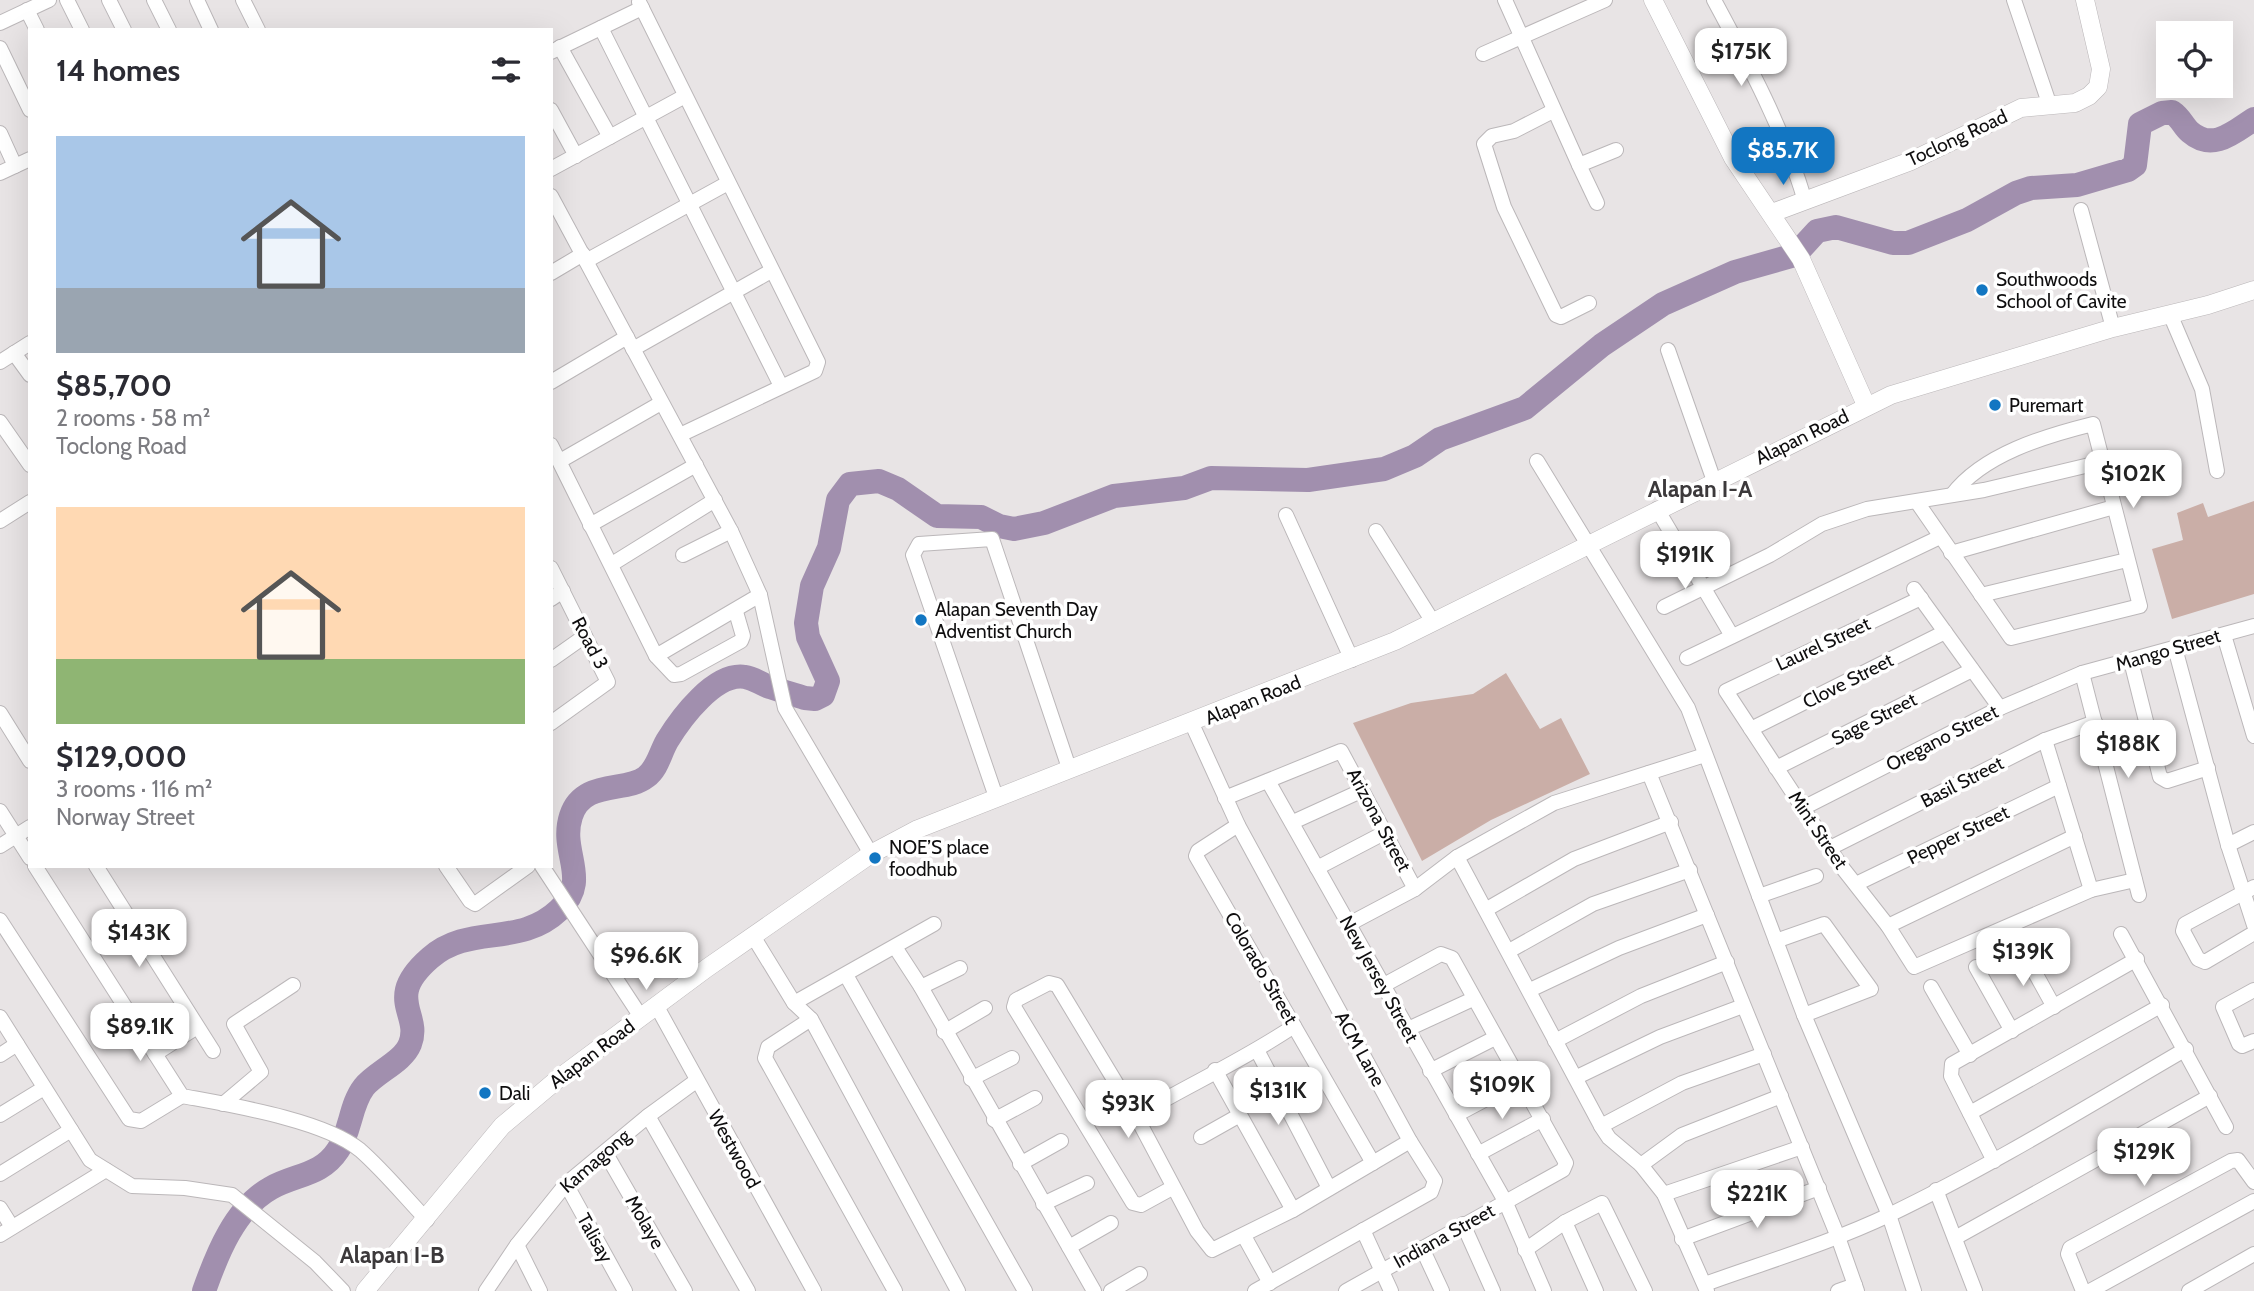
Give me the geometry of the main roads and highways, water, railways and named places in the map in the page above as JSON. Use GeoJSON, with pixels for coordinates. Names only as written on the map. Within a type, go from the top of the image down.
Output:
{"type":"FeatureCollection","features":[{"type":"Feature","properties":{"kind":"waterway"},"geometry":{"type":"LineString","coordinates":[[204,1291],[221,1247],[247,1207],[271,1188],[316,1170],[331,1159],[346,1135],[359,1094],[375,1076],[396,1062],[407,1050],[412,1023],[406,995],[416,972],[445,947],[478,937],[528,929],[544,922],[568,899],[574,876],[568,829],[577,804],[595,792],[628,785],[646,777],[690,709],[722,682],[734,677],[745,677],[805,698],[815,699],[823,695],[828,681],[808,637],[806,623],[812,586],[829,548],[838,500],[850,484],[879,481],[898,489],[937,516],[981,517],[999,526],[1014,529],[1044,523],[1114,496],[1184,488],[1211,478],[1308,480],[1384,469],[1415,456],[1440,439],[1525,408],[1602,345],[1663,304],[1735,272],[1795,255],[1817,231],[1836,227],[1893,243],[1908,243],[1967,220],[2016,193],[2031,188],[2077,185],[2128,170],[2135,165],[2140,124],[2162,113],[2172,112],[2190,132],[2207,140],[2223,138],[2254,119]]}},
{"type":"Feature","properties":{"kind":"place","name":"Southwoods School of Cavite"},"geometry":{"type":"Point","coordinates":[1982,290]}},
{"type":"Feature","properties":{"kind":"place","name":"Puremart"},"geometry":{"type":"Point","coordinates":[1995,405]}},
{"type":"Feature","properties":{"kind":"place","name":"Alapan Seventh Day Adventist Church"},"geometry":{"type":"Point","coordinates":[921,620]}},
{"type":"Feature","properties":{"kind":"place","name":"NOE’S place foodhub"},"geometry":{"type":"Point","coordinates":[875,858]}},
{"type":"Feature","properties":{"kind":"place","name":"Dali"},"geometry":{"type":"Point","coordinates":[485,1093]}},
{"type":"Feature","properties":{"kind":"district","name":"Alapan I-A"},"geometry":{"type":"Point","coordinates":[1700,489]}},
{"type":"Feature","properties":{"kind":"district","name":"Alapan I-B"},"geometry":{"type":"Point","coordinates":[392,1255]}}]}
